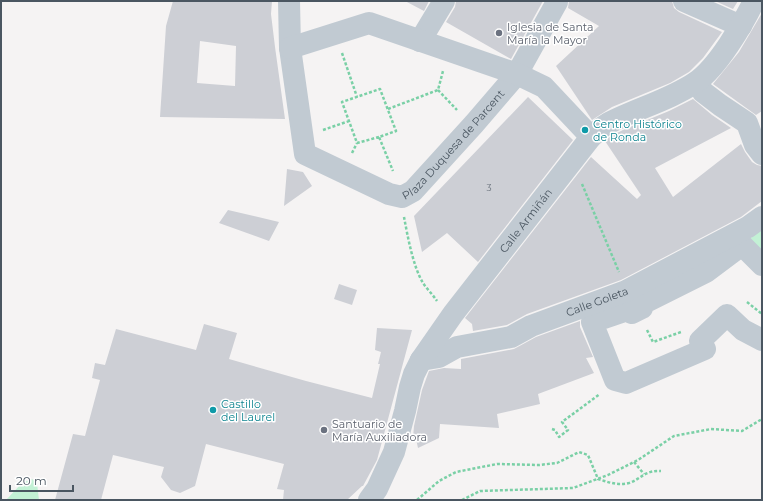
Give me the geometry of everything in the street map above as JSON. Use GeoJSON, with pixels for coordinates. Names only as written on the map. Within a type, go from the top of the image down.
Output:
{"type":"FeatureCollection","features":[{"type":"Feature","properties":{"kind":"street","name":"Plaza Duquesa de Parcent"},"geometry":{"type":"LineString","coordinates":[[289,1],[290,48],[305,154],[396,196],[413,191],[517,74],[557,2]]}},
{"type":"Feature","properties":{"kind":"street"},"geometry":{"type":"LineString","coordinates":[[420,40],[444,1]]}},
{"type":"Feature","properties":{"kind":"street"},"geometry":{"type":"LineString","coordinates":[[684,1],[741,26]]}},
{"type":"Feature","properties":{"kind":"street","name":"Calle Armiñán"},"geometry":{"type":"LineString","coordinates":[[369,500],[377,489],[394,452],[406,411],[414,374],[421,360],[453,314],[591,137],[606,124],[697,82],[728,45],[741,26],[754,1]]}},
{"type":"Feature","properties":{"kind":"street"},"geometry":{"type":"LineString","coordinates":[[290,48],[369,22],[517,74],[544,87],[591,137]]}},
{"type":"Feature","properties":{"kind":"street"},"geometry":{"type":"LineString","coordinates":[[697,82],[703,92],[747,123],[758,150]]}},
{"type":"Feature","properties":{"kind":"street","name":"Calle Goleta"},"geometry":{"type":"LineString","coordinates":[[421,360],[439,357],[457,347],[511,337],[531,326],[626,291],[748,227],[762,217]]}},
{"type":"Feature","properties":{"kind":"street"},"geometry":{"type":"LineString","coordinates":[[762,265],[742,245],[706,272],[640,305],[642,308],[632,313],[630,309],[592,322],[615,380],[626,383],[706,349],[700,341],[727,315],[743,330],[762,340]]}},
{"type":"Feature","properties":{"kind":"path"},"geometry":{"type":"LineString","coordinates":[[335,33],[357,97]]}},
{"type":"Feature","properties":{"kind":"path"},"geometry":{"type":"LineString","coordinates":[[438,90],[449,51]]}},
{"type":"Feature","properties":{"kind":"path"},"geometry":{"type":"LineString","coordinates":[[380,89],[388,109],[396,131],[357,143],[342,102],[380,89]]}},
{"type":"Feature","properties":{"kind":"path"},"geometry":{"type":"LineString","coordinates":[[388,109],[438,90]]}},
{"type":"Feature","properties":{"kind":"path"},"geometry":{"type":"LineString","coordinates":[[438,90],[458,111],[474,124]]}},
{"type":"Feature","properties":{"kind":"path"},"geometry":{"type":"LineString","coordinates":[[302,137],[349,121]]}},
{"type":"Feature","properties":{"kind":"path"},"geometry":{"type":"LineString","coordinates":[[379,136],[395,176],[396,196],[416,267],[423,283],[438,301],[453,314]]}},
{"type":"Feature","properties":{"kind":"path"},"geometry":{"type":"LineString","coordinates":[[590,203],[626,291]]}},
{"type":"Feature","properties":{"kind":"path"},"geometry":{"type":"LineString","coordinates":[[637,310],[653,342],[686,331]]}},
{"type":"Feature","properties":{"kind":"path"},"geometry":{"type":"LineString","coordinates":[[462,500],[480,492],[573,488],[608,475],[634,462],[674,436],[711,429],[742,430],[762,419]]}},
{"type":"Feature","properties":{"kind":"path"},"geometry":{"type":"LineString","coordinates":[[417,500],[439,481],[456,472],[497,464],[557,463],[579,452],[588,455],[598,479]]}},
{"type":"Feature","properties":{"kind":"path"},"geometry":{"type":"LineString","coordinates":[[634,462],[644,474]]}},
{"type":"Feature","properties":{"kind":"path"},"geometry":{"type":"LineString","coordinates":[[598,479],[614,484],[629,483],[644,474],[654,471],[661,471]]}},
{"type":"Feature","properties":{"kind":"green space"},"geometry":{"type":"Polygon","coordinates":[[[762,229],[762,265],[742,245],[762,229]]]}},
{"type":"Feature","properties":{"kind":"green space"},"geometry":{"type":"Polygon","coordinates":[[[32,479],[37,483],[39,500],[6,500],[22,483],[32,479]]]}},
{"type":"Feature","properties":{"kind":"building"},"geometry":{"type":"Polygon","coordinates":[[[173,1],[272,1],[271,14],[285,119],[160,117],[166,26],[173,1]],[[200,41],[197,83],[235,86],[236,46],[200,41]]]}},
{"type":"Feature","properties":{"kind":"building"},"geometry":{"type":"Polygon","coordinates":[[[405,1],[429,1],[424,11],[405,1]]]}},
{"type":"Feature","properties":{"kind":"building","name":"Iglesia de Santa María la Mayor"},"geometry":{"type":"Polygon","coordinates":[[[456,1],[543,1],[511,59],[446,22],[455,7],[456,1]]]}},
{"type":"Feature","properties":{"kind":"building"},"geometry":{"type":"Polygon","coordinates":[[[569,1],[672,1],[674,8],[679,12],[722,32],[703,58],[689,72],[670,83],[612,107],[592,120],[556,66],[599,26],[568,8],[569,1]]]}},
{"type":"Feature","properties":{"kind":"building"},"geometry":{"type":"Polygon","coordinates":[[[715,1],[738,1],[733,9],[715,1]]]}},
{"type":"Feature","properties":{"kind":"building"},"geometry":{"type":"Polygon","coordinates":[[[762,13],[762,111],[756,115],[713,84],[739,52],[762,13]]]}},
{"type":"Feature","properties":{"kind":"building"},"geometry":{"type":"Polygon","coordinates":[[[528,97],[573,140],[478,262],[447,233],[422,252],[414,216],[528,97]]]}},
{"type":"Feature","properties":{"kind":"building"},"geometry":{"type":"Polygon","coordinates":[[[693,99],[731,128],[655,168],[673,197],[741,144],[752,162],[762,166],[762,201],[741,217],[621,280],[527,314],[507,325],[473,331],[472,324],[465,318],[591,157],[637,199],[641,195],[605,141],[623,130],[669,111],[693,99]]]}},
{"type":"Feature","properties":{"kind":"building"},"geometry":{"type":"Polygon","coordinates":[[[287,169],[303,172],[312,186],[284,206],[287,169]]]}},
{"type":"Feature","properties":{"kind":"building"},"geometry":{"type":"Polygon","coordinates":[[[228,210],[279,222],[269,241],[219,223],[228,210]]]}},
{"type":"Feature","properties":{"kind":"building"},"geometry":{"type":"Polygon","coordinates":[[[339,284],[357,290],[352,305],[334,299],[339,284]]]}},
{"type":"Feature","properties":{"kind":"building"},"geometry":{"type":"Polygon","coordinates":[[[580,321],[580,327],[593,357],[586,358],[594,373],[538,394],[540,404],[497,414],[499,428],[440,424],[439,438],[418,448],[416,439],[413,438],[414,426],[422,390],[429,371],[444,368],[461,369],[461,359],[514,349],[536,337],[580,321]]]}},
{"type":"Feature","properties":{"kind":"building"},"geometry":{"type":"Polygon","coordinates":[[[204,324],[237,333],[229,359],[372,398],[380,364],[378,364],[381,352],[375,350],[377,328],[412,330],[377,460],[363,486],[347,500],[283,500],[284,490],[277,489],[284,464],[206,444],[195,486],[180,493],[171,490],[161,477],[164,467],[113,455],[101,500],[55,500],[73,434],[85,436],[100,380],[92,378],[95,363],[105,365],[116,329],[196,350],[204,324]]]}},
{"type":"Feature","properties":{"kind":"place","name":"Iglesia de Santa María la Mayor"},"geometry":{"type":"Point","coordinates":[499,33]}},
{"type":"Feature","properties":{"kind":"place","name":"Centro Histórico de Ronda"},"geometry":{"type":"Point","coordinates":[585,130]}},
{"type":"Feature","properties":{"kind":"place","name":"Castillo del Laurel"},"geometry":{"type":"Point","coordinates":[213,410]}},
{"type":"Feature","properties":{"kind":"place","name":"Santuario de María Auxiliadora"},"geometry":{"type":"Point","coordinates":[324,430]}}]}
